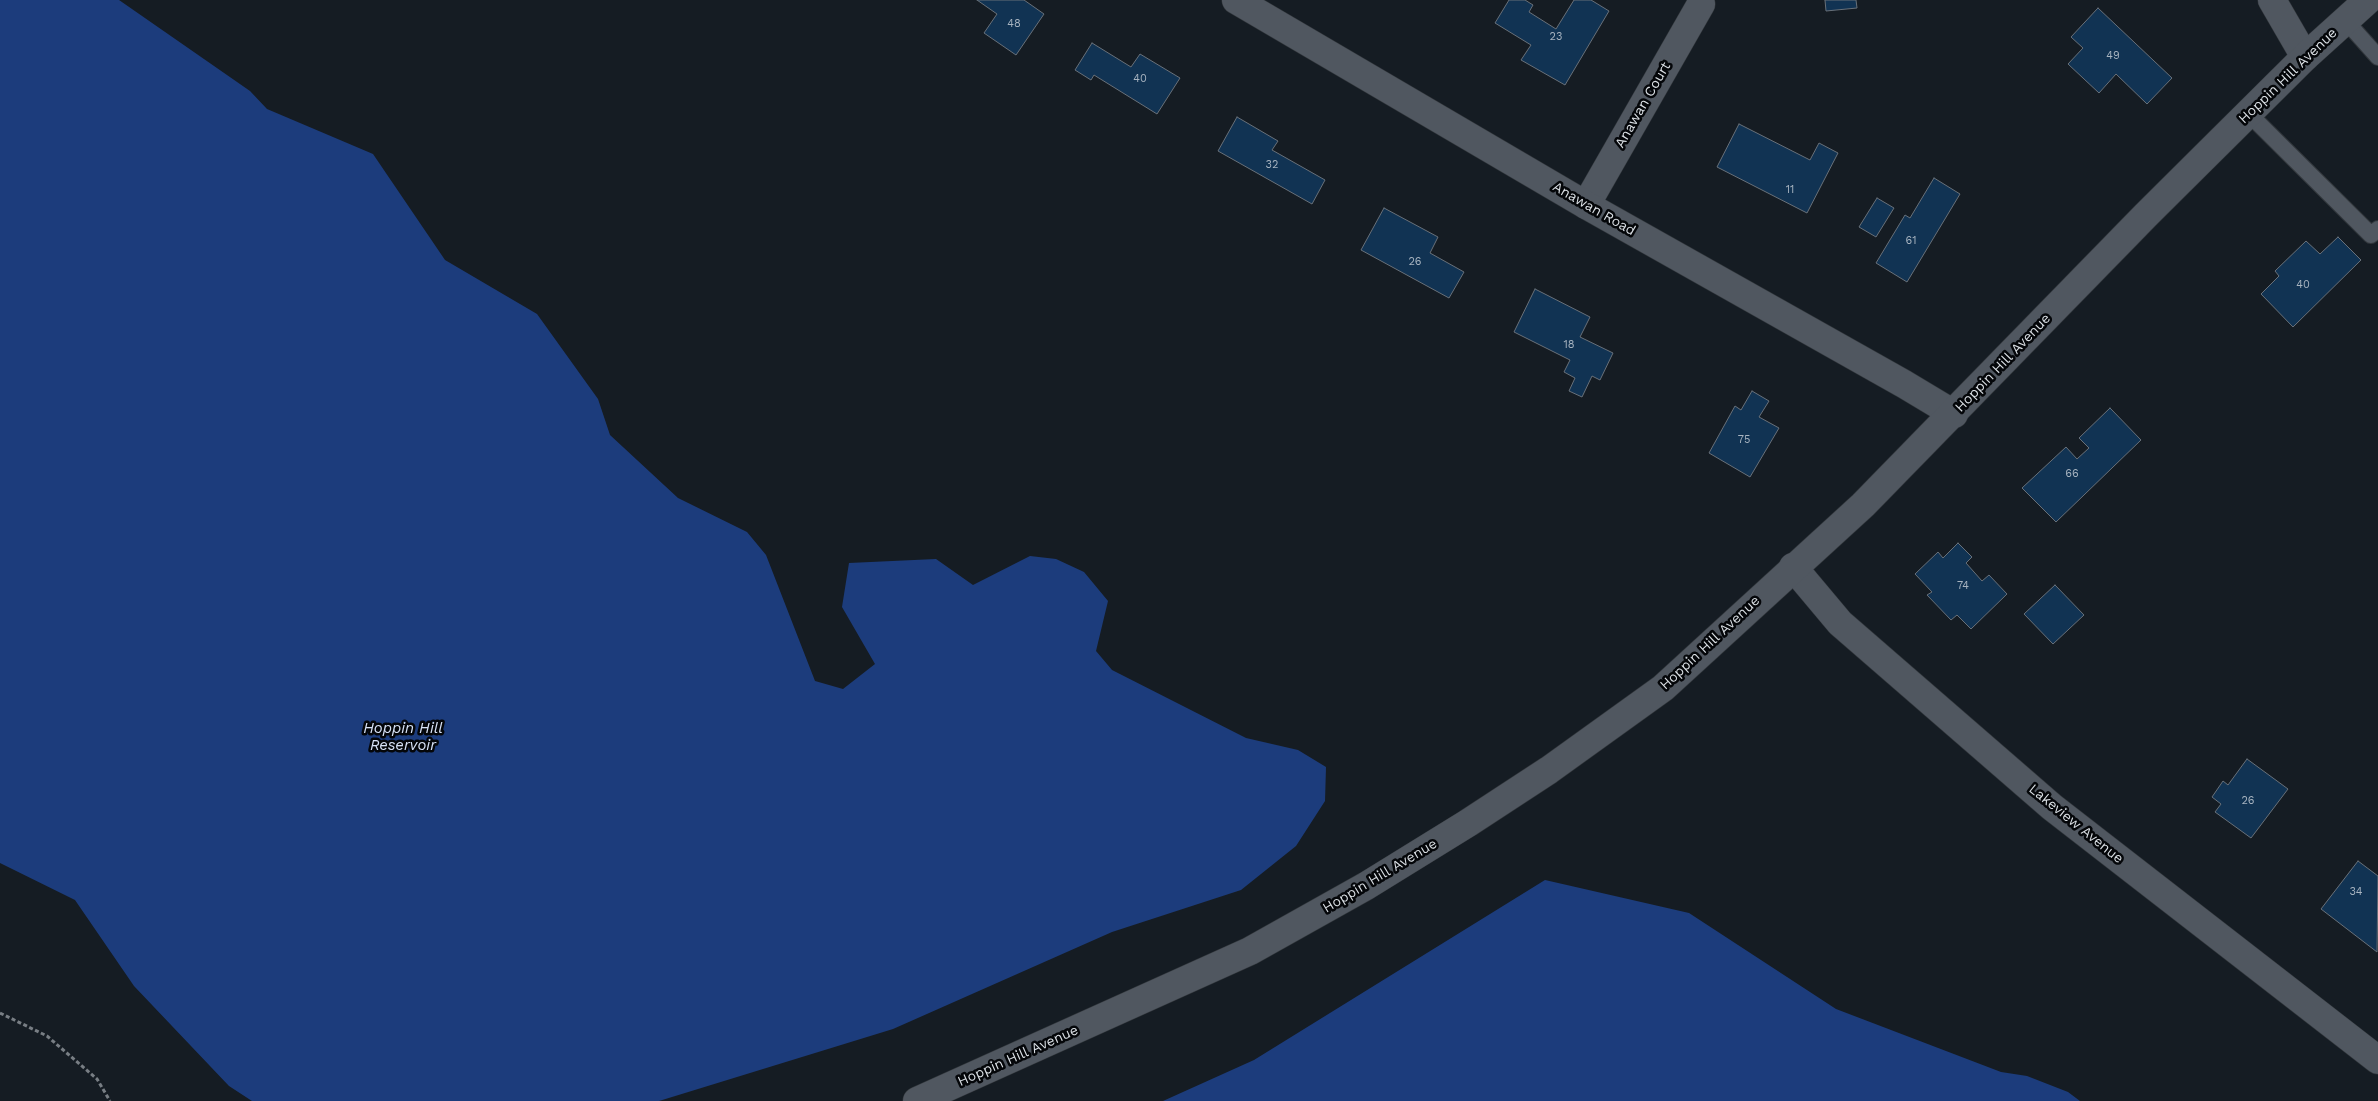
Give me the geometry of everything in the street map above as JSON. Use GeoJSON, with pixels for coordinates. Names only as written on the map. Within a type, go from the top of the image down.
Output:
{"type":"FeatureCollection","features":[{"type":"Feature","properties":{"kind":"street","name":"Anawan Road"},"geometry":{"type":"LineString","coordinates":[[1236,0],[1586,205],[1896,379],[1954,414]]}},
{"type":"Feature","properties":{"kind":"street"},"geometry":{"type":"LineString","coordinates":[[2272,0],[2305,57]]}},
{"type":"Feature","properties":{"kind":"street","name":"Hoppin Hill Avenue"},"geometry":{"type":"LineString","coordinates":[[917,1101],[1152,998],[1250,952],[1366,886],[1549,770],[1663,688],[1863,506],[2146,215],[2305,57],[2368,0]]}},
{"type":"Feature","properties":{"kind":"street","name":"Anawan Court"},"geometry":{"type":"LineString","coordinates":[[1586,205],[1701,4]]}},
{"type":"Feature","properties":{"kind":"street","name":"Lakeview Avenue"},"geometry":{"type":"LineString","coordinates":[[1794,567],[1840,623],[2052,807],[2378,1060]]}},
{"type":"Feature","properties":{"kind":"lane"},"geometry":{"type":"LineString","coordinates":[[2345,20],[2378,57]]}},
{"type":"Feature","properties":{"kind":"lane"},"geometry":{"type":"LineString","coordinates":[[2248,113],[2371,235],[2378,229]]}},
{"type":"Feature","properties":{"kind":"path"},"geometry":{"type":"LineString","coordinates":[[0,1013],[47,1036],[97,1078],[110,1101]]}},
{"type":"Feature","properties":{"kind":"water","name":"Hoppin Hill Reservoir"},"geometry":{"type":"Polygon","coordinates":[[[0,0],[119,0],[250,91],[267,109],[373,154],[445,260],[537,314],[598,399],[610,435],[678,498],[747,532],[766,555],[815,681],[843,689],[875,664],[842,607],[849,563],[936,559],[973,585],[1030,556],[1056,559],[1084,572],[1108,601],[1096,651],[1112,670],[1246,738],[1298,750],[1326,767],[1325,801],[1296,846],[1241,890],[1112,932],[893,1029],[659,1101],[252,1101],[229,1086],[134,986],[75,900],[0,863],[0,0]]]}},
{"type":"Feature","properties":{"kind":"water"},"geometry":{"type":"Polygon","coordinates":[[[1545,880],[1689,913],[1836,1009],[2001,1072],[2027,1076],[2068,1092],[2080,1101],[1163,1101],[1254,1060],[1545,880]]]}},
{"type":"Feature","properties":{"kind":"building"},"geometry":{"type":"Polygon","coordinates":[[[977,0],[1024,0],[1044,14],[1016,55],[984,33],[997,14],[977,0]]]}},
{"type":"Feature","properties":{"kind":"building"},"geometry":{"type":"Polygon","coordinates":[[[1509,0],[1525,0],[1533,5],[1529,12],[1556,29],[1574,0],[1591,0],[1609,11],[1565,85],[1521,60],[1531,45],[1495,23],[1509,0]]]}},
{"type":"Feature","properties":{"kind":"building"},"geometry":{"type":"Polygon","coordinates":[[[1825,0],[1856,0],[1857,8],[1826,11],[1825,0]]]}},
{"type":"Feature","properties":{"kind":"building"},"geometry":{"type":"Polygon","coordinates":[[[2098,8],[2172,78],[2147,104],[2116,74],[2099,93],[2068,64],[2083,48],[2071,37],[2098,8]]]}},
{"type":"Feature","properties":{"kind":"building"},"geometry":{"type":"Polygon","coordinates":[[[1092,43],[1131,67],[1140,54],[1180,78],[1157,114],[1094,75],[1091,80],[1075,70],[1092,43]]]}},
{"type":"Feature","properties":{"kind":"building"},"geometry":{"type":"Polygon","coordinates":[[[1237,117],[1278,141],[1272,150],[1325,180],[1312,204],[1218,151],[1237,117]]]}},
{"type":"Feature","properties":{"kind":"building"},"geometry":{"type":"Polygon","coordinates":[[[1739,124],[1810,160],[1819,143],[1838,153],[1807,213],[1717,167],[1739,124]]]}},
{"type":"Feature","properties":{"kind":"building"},"geometry":{"type":"Polygon","coordinates":[[[1934,178],[1960,194],[1907,282],[1876,263],[1905,215],[1910,218],[1934,178]]]}},
{"type":"Feature","properties":{"kind":"building"},"geometry":{"type":"Polygon","coordinates":[[[1877,198],[1894,208],[1876,237],[1859,227],[1877,198]]]}},
{"type":"Feature","properties":{"kind":"building"},"geometry":{"type":"Polygon","coordinates":[[[1384,208],[1438,237],[1430,253],[1464,272],[1449,298],[1361,250],[1384,208]]]}},
{"type":"Feature","properties":{"kind":"building"},"geometry":{"type":"Polygon","coordinates":[[[2338,237],[2361,260],[2293,327],[2261,294],[2279,276],[2275,271],[2306,241],[2320,254],[2338,237]]]}},
{"type":"Feature","properties":{"kind":"building"},"geometry":{"type":"Polygon","coordinates":[[[1535,289],[1590,317],[1580,337],[1613,353],[1600,380],[1592,376],[1582,397],[1569,391],[1575,378],[1564,372],[1570,360],[1514,332],[1535,289]]]}},
{"type":"Feature","properties":{"kind":"building"},"geometry":{"type":"Polygon","coordinates":[[[1752,391],[1769,401],[1759,417],[1779,428],[1750,477],[1709,453],[1735,406],[1741,410],[1752,391]]]}},
{"type":"Feature","properties":{"kind":"building"},"geometry":{"type":"Polygon","coordinates":[[[2110,408],[2141,440],[2056,522],[2022,488],[2066,447],[2077,459],[2089,448],[2079,438],[2110,408]]]}},
{"type":"Feature","properties":{"kind":"building"},"geometry":{"type":"Polygon","coordinates":[[[1958,543],[1972,557],[1966,563],[1982,581],[1989,575],[2007,594],[1971,629],[1957,615],[1951,620],[1927,595],[1932,592],[1915,574],[1938,552],[1943,558],[1958,543]]]}},
{"type":"Feature","properties":{"kind":"building"},"geometry":{"type":"Polygon","coordinates":[[[2055,585],[2084,615],[2053,644],[2024,614],[2055,585]]]}},
{"type":"Feature","properties":{"kind":"building"},"geometry":{"type":"Polygon","coordinates":[[[2247,759],[2288,789],[2251,838],[2215,812],[2221,804],[2212,797],[2223,781],[2228,785],[2247,759]]]}},
{"type":"Feature","properties":{"kind":"building"},"geometry":{"type":"Polygon","coordinates":[[[2358,861],[2378,876],[2377,952],[2321,909],[2358,861]]]}}]}
